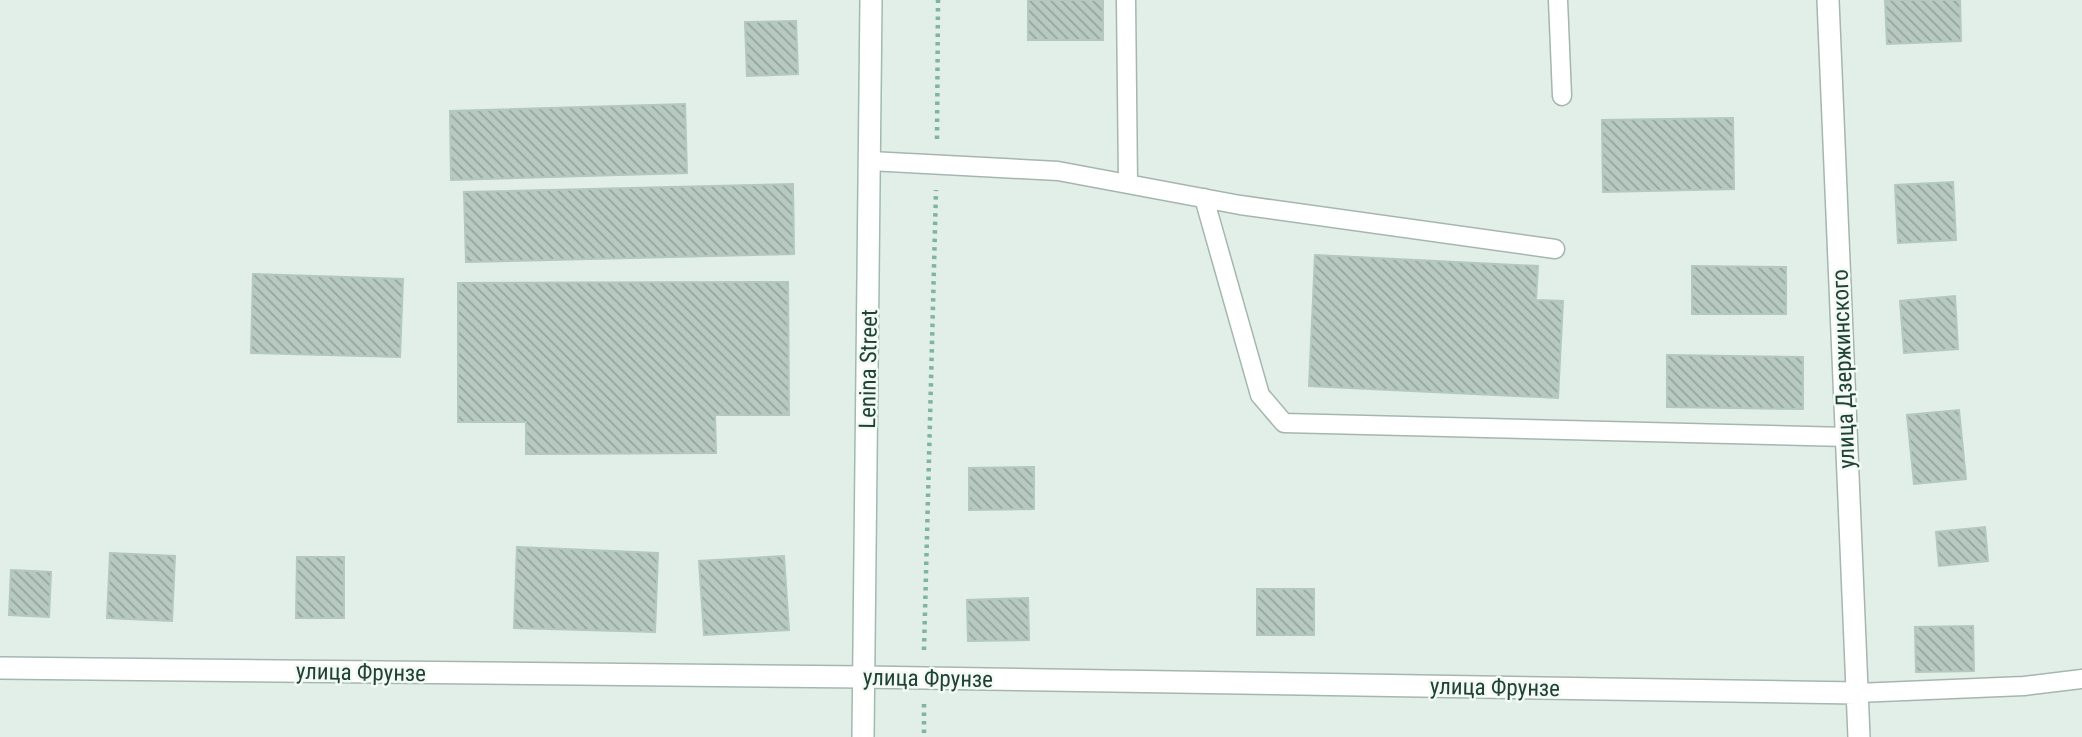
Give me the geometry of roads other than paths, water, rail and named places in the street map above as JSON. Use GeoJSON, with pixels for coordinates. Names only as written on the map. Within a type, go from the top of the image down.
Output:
{"type":"FeatureCollection","features":[{"type":"Feature","properties":{"kind":"street","name":"Lenina Street"},"geometry":{"type":"LineString","coordinates":[[863,737],[872,0]]}},
{"type":"Feature","properties":{"kind":"street","name":"улица Дзержинского"},"geometry":{"type":"LineString","coordinates":[[1828,0],[1859,737]]}},
{"type":"Feature","properties":{"kind":"street","name":"улица Фрунзе"},"geometry":{"type":"LineString","coordinates":[[0,668],[864,677],[1857,693]]}},
{"type":"Feature","properties":{"kind":"lane"},"geometry":{"type":"LineString","coordinates":[[1126,0],[1128,184]]}},
{"type":"Feature","properties":{"kind":"lane"},"geometry":{"type":"LineString","coordinates":[[1558,0],[1562,96]]}},
{"type":"Feature","properties":{"kind":"lane"},"geometry":{"type":"LineString","coordinates":[[870,162],[1058,171],[1240,205],[1555,249]]}},
{"type":"Feature","properties":{"kind":"lane"},"geometry":{"type":"LineString","coordinates":[[1204,198],[1260,395],[1284,423],[1846,437]]}},
{"type":"Feature","properties":{"kind":"lane"},"geometry":{"type":"LineString","coordinates":[[1857,693],[2024,686],[2082,679]]}}]}
